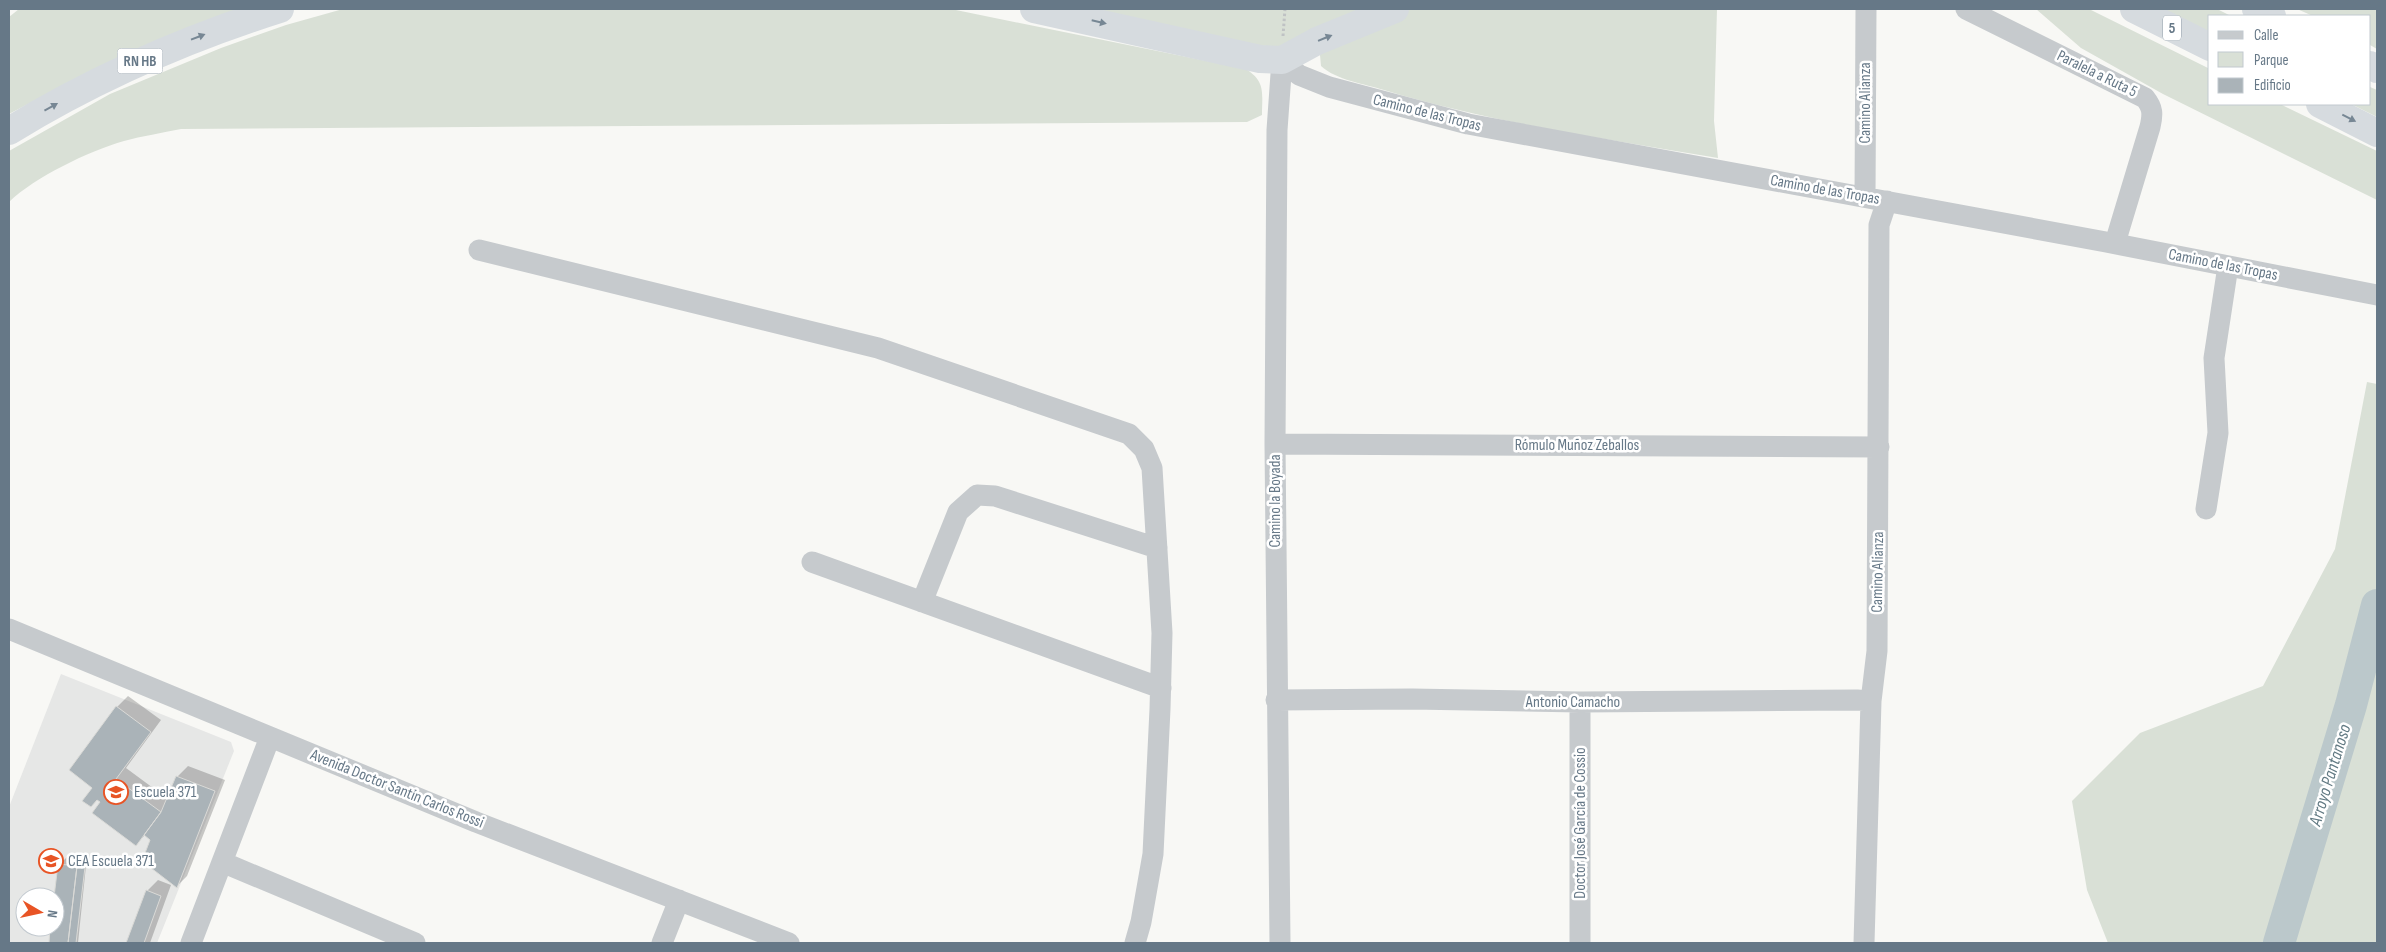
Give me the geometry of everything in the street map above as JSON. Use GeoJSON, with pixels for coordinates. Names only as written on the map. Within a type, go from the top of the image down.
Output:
{"type":"FeatureCollection","features":[{"type":"Feature","properties":{"kind":"highway","name":"RN HB"},"geometry":{"type":"LineString","coordinates":[[9,131],[79,91],[137,62],[219,29],[280,9]]}},
{"type":"Feature","properties":{"kind":"highway"},"geometry":{"type":"LineString","coordinates":[[1034,9],[1260,59],[1282,60],[1317,41],[1395,9]]}},
{"type":"Feature","properties":{"kind":"highway","name":"5"},"geometry":{"type":"LineString","coordinates":[[2134,9],[2208,46]]}},
{"type":"Feature","properties":{"kind":"highway"},"geometry":{"type":"LineString","coordinates":[[2256,9],[2270,15]]}},
{"type":"Feature","properties":{"kind":"highway"},"geometry":{"type":"LineString","coordinates":[[2322,105],[2377,133]]}},
{"type":"Feature","properties":{"kind":"street","name":"Camino Alianza"},"geometry":{"type":"LineString","coordinates":[[1865,197],[1866,9]]}},
{"type":"Feature","properties":{"kind":"street","name":"Paralela a Ruta 5"},"geometry":{"type":"LineString","coordinates":[[1966,9],[2145,98],[2150,105],[2153,112],[2150,127],[2115,244]]}},
{"type":"Feature","properties":{"kind":"street","name":"Camino de las Tropas"},"geometry":{"type":"LineString","coordinates":[[1282,60],[1300,75],[1329,87],[1468,124],[1887,201],[2373,294]]}},
{"type":"Feature","properties":{"kind":"street","name":"Camino la Boyada"},"geometry":{"type":"LineString","coordinates":[[1280,943],[1276,700],[1275,444],[1276,130],[1282,60]]}},
{"type":"Feature","properties":{"kind":"street","name":"Camino Alianza"},"geometry":{"type":"LineString","coordinates":[[1864,943],[1871,701],[1877,651],[1879,225],[1887,201]]}},
{"type":"Feature","properties":{"kind":"street"},"geometry":{"type":"LineString","coordinates":[[479,250],[878,348],[1129,434],[1144,449],[1152,468],[1162,633],[1161,688],[1153,854],[1141,922],[1135,943]]}},
{"type":"Feature","properties":{"kind":"street"},"geometry":{"type":"LineString","coordinates":[[2206,509],[2218,433],[2214,358],[2228,266]]}},
{"type":"Feature","properties":{"kind":"street","name":"Rómulo Muñoz Zeballos"},"geometry":{"type":"LineString","coordinates":[[1275,444],[1879,447]]}},
{"type":"Feature","properties":{"kind":"street"},"geometry":{"type":"LineString","coordinates":[[922,602],[958,512],[977,495],[994,496],[1157,548]]}},
{"type":"Feature","properties":{"kind":"street"},"geometry":{"type":"LineString","coordinates":[[812,562],[1161,688]]}},
{"type":"Feature","properties":{"kind":"street","name":"Avenida Doctor Santín Carlos Rossi"},"geometry":{"type":"LineString","coordinates":[[9,629],[476,822],[789,943]]}},
{"type":"Feature","properties":{"kind":"street","name":"Antonio Camacho"},"geometry":{"type":"LineString","coordinates":[[1276,700],[1871,701]]}},
{"type":"Feature","properties":{"kind":"street","name":"Doctor José García de Cossio"},"geometry":{"type":"LineString","coordinates":[[1580,702],[1580,943]]}},
{"type":"Feature","properties":{"kind":"street"},"geometry":{"type":"LineString","coordinates":[[191,943],[270,737]]}},
{"type":"Feature","properties":{"kind":"street"},"geometry":{"type":"LineString","coordinates":[[222,862],[415,943]]}},
{"type":"Feature","properties":{"kind":"street"},"geometry":{"type":"LineString","coordinates":[[662,943],[679,900]]}},
{"type":"Feature","properties":{"kind":"shaded area","name":"Escuela 371"},"geometry":{"type":"Polygon","coordinates":[[[61,674],[231,742],[234,751],[157,943],[9,943],[9,807],[61,674]]]}},
{"type":"Feature","properties":{"kind":"green space"},"geometry":{"type":"Polygon","coordinates":[[[19,9],[238,9],[91,71],[9,114],[9,17],[19,9]]]}},
{"type":"Feature","properties":{"kind":"green space"},"geometry":{"type":"Polygon","coordinates":[[[343,9],[951,9],[1246,69],[1260,83],[1262,89],[1262,115],[1247,122],[181,129],[131,139],[95,151],[48,174],[9,202],[9,151],[110,94],[221,48],[286,25],[343,9]]]}},
{"type":"Feature","properties":{"kind":"green space"},"geometry":{"type":"Polygon","coordinates":[[[1106,9],[1369,9],[1273,49],[1103,11],[1106,9]]]}},
{"type":"Feature","properties":{"kind":"green space"},"geometry":{"type":"Polygon","coordinates":[[[1411,9],[1717,9],[1714,121],[1718,158],[1592,137],[1466,112],[1351,81],[1334,75],[1321,66],[1320,55],[1329,44],[1411,9]]]}},
{"type":"Feature","properties":{"kind":"green space"},"geometry":{"type":"Polygon","coordinates":[[[2036,9],[2089,9],[2208,68],[2208,105],[2282,105],[2377,151],[2377,200],[2163,94],[2081,48],[2036,9]]]}},
{"type":"Feature","properties":{"kind":"green space"},"geometry":{"type":"Polygon","coordinates":[[[2162,9],[2217,9],[2229,15],[2208,15],[2208,32],[2162,9]]]}},
{"type":"Feature","properties":{"kind":"green space"},"geometry":{"type":"Polygon","coordinates":[[[2297,9],[2377,9],[2377,49],[2371,46],[2371,15],[2311,15],[2297,9]]]}},
{"type":"Feature","properties":{"kind":"green space"},"geometry":{"type":"Polygon","coordinates":[[[2371,87],[2377,90],[2377,117],[2353,105],[2371,105],[2371,87]]]}},
{"type":"Feature","properties":{"kind":"green space"},"geometry":{"type":"Polygon","coordinates":[[[2367,382],[2377,384],[2377,943],[2108,943],[2087,890],[2072,801],[2140,733],[2263,686],[2335,549],[2367,382]]]}},
{"type":"Feature","properties":{"kind":"building"},"geometry":{"type":"Polygon","coordinates":[[[116,706],[151,732],[116,779],[161,812],[136,846],[92,813],[100,802],[97,800],[91,807],[82,801],[92,788],[69,770],[116,706]]]}},
{"type":"Feature","properties":{"kind":"building"},"geometry":{"type":"Polygon","coordinates":[[[176,776],[215,791],[177,888],[142,861],[150,840],[144,835],[161,812],[176,776]]]}},
{"type":"Feature","properties":{"kind":"building"},"geometry":{"type":"Polygon","coordinates":[[[58,864],[77,866],[68,943],[49,943],[49,937],[65,937],[65,887],[55,887],[58,864]]]}},
{"type":"Feature","properties":{"kind":"building"},"geometry":{"type":"Polygon","coordinates":[[[77,866],[85,867],[76,943],[68,943],[77,866]]]}},
{"type":"Feature","properties":{"kind":"building"},"geometry":{"type":"Polygon","coordinates":[[[146,890],[161,896],[144,943],[126,943],[146,890]]]}},
{"type":"Feature","properties":{"kind":"waterway","name":"Arroyo Pantanoso"},"geometry":{"type":"LineString","coordinates":[[2279,943],[2351,705],[2377,605]]}},
{"type":"Feature","properties":{"kind":"place","name":"Escuela 371"},"geometry":{"type":"Point","coordinates":[116,792]}},
{"type":"Feature","properties":{"kind":"place","name":"CEA Escuela 371"},"geometry":{"type":"Point","coordinates":[51,861]}}]}
